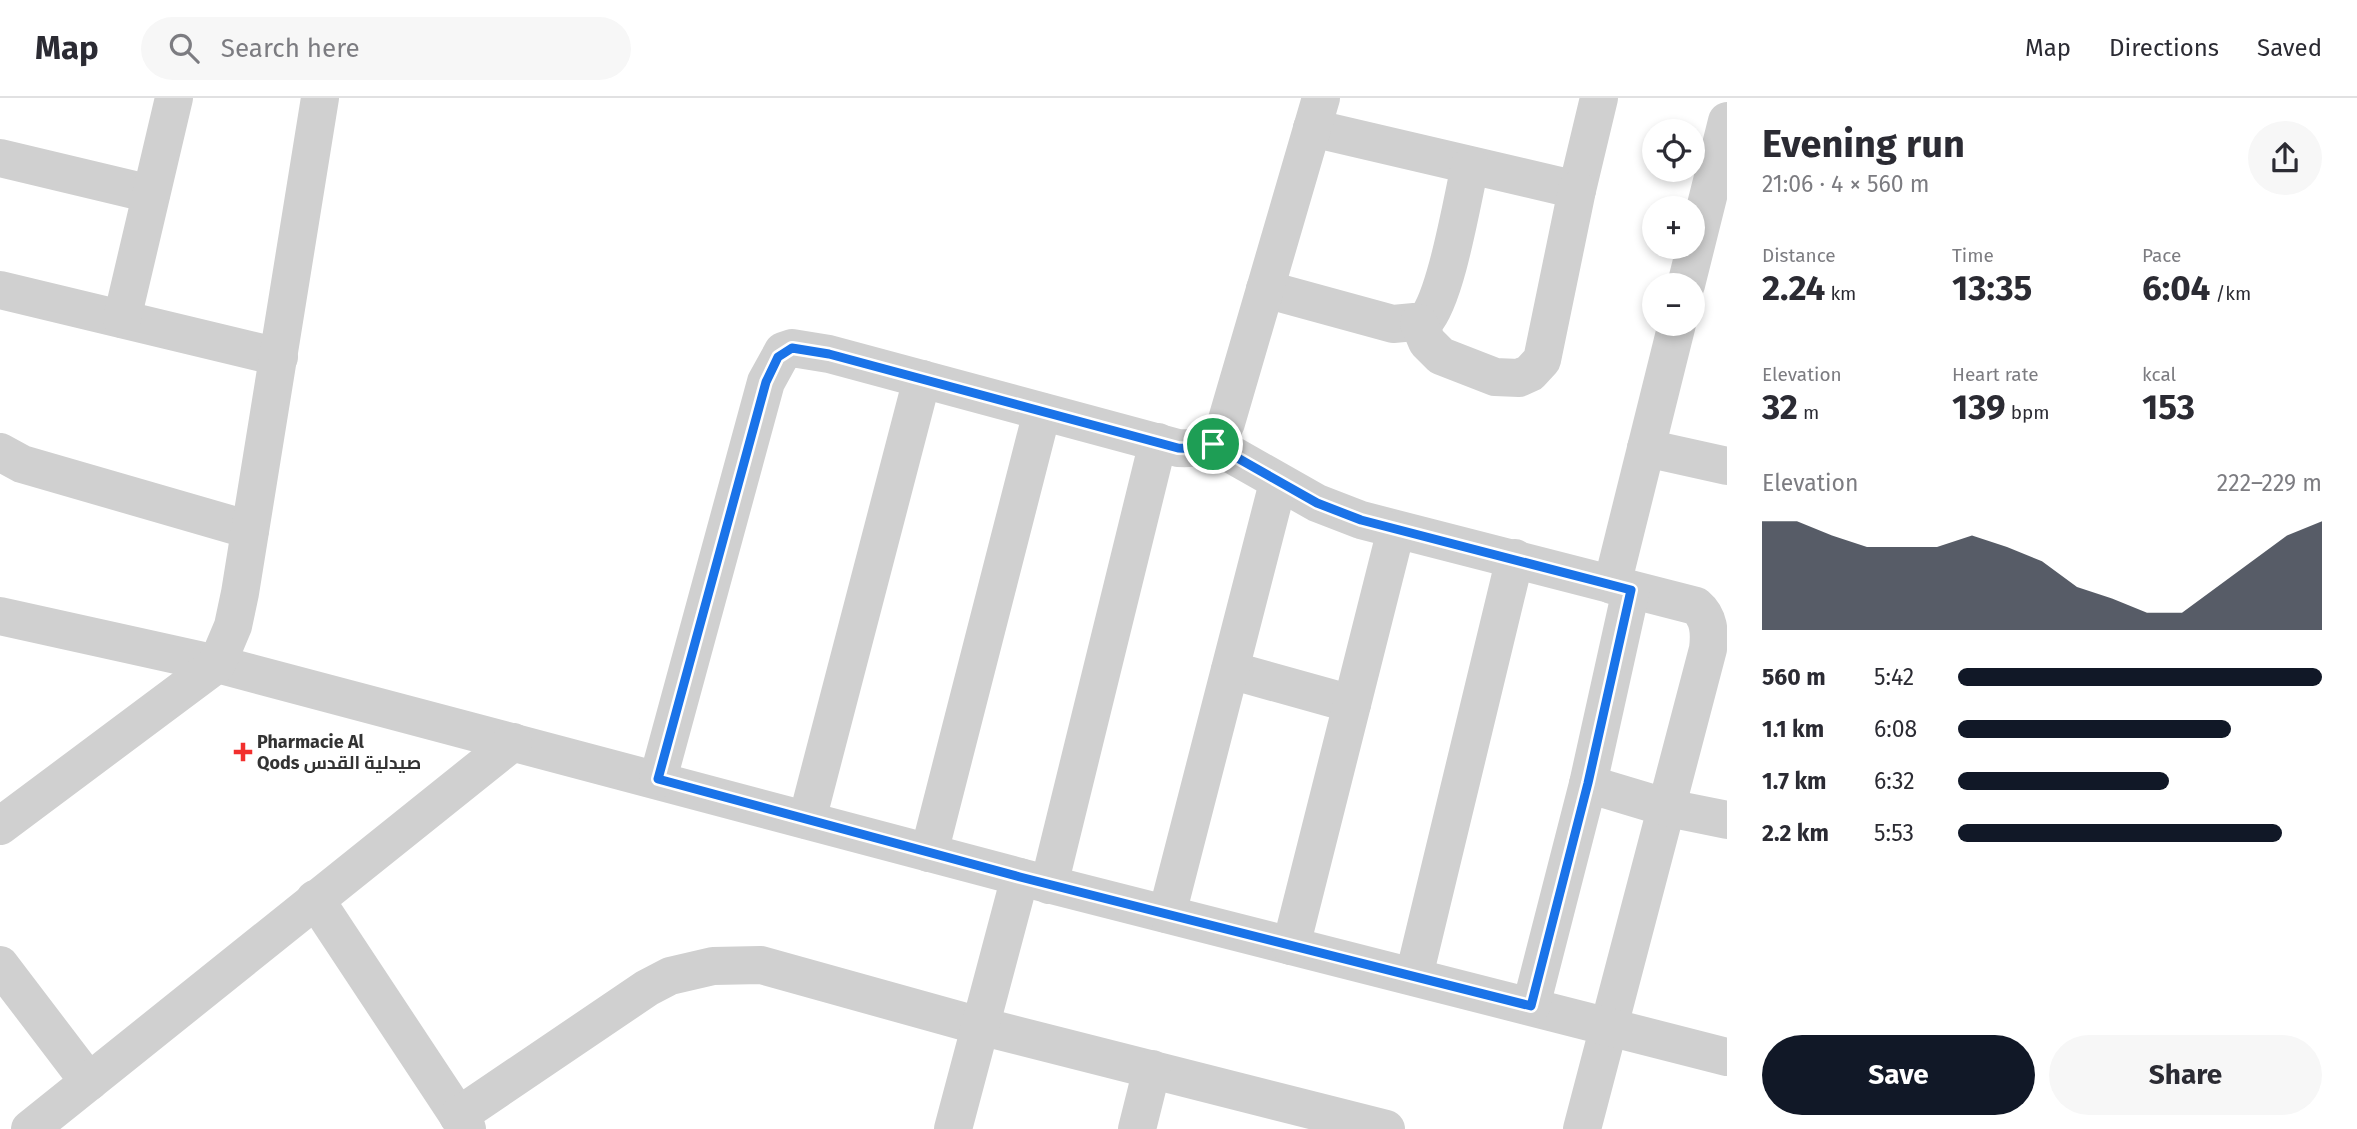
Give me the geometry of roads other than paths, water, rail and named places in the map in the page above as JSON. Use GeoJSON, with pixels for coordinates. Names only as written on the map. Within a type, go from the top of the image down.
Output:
{"type":"FeatureCollection","features":[{"type":"Feature","properties":{"kind":"street"},"geometry":{"type":"LineString","coordinates":[[122,319],[174,98]]}},
{"type":"Feature","properties":{"kind":"street"},"geometry":{"type":"LineString","coordinates":[[0,826],[217,664],[233,626],[320,98]]}},
{"type":"Feature","properties":{"kind":"street"},"geometry":{"type":"LineString","coordinates":[[1419,323],[1434,351],[1460,365],[1508,379],[1530,373],[1542,360],[1599,98]]}},
{"type":"Feature","properties":{"kind":"street"},"geometry":{"type":"LineString","coordinates":[[658,779],[761,398],[778,357],[787,349],[809,350],[1158,442],[1199,449],[1213,444],[1226,423],[1316,113],[1470,166],[1577,190]]}},
{"type":"Feature","properties":{"kind":"street"},"geometry":{"type":"LineString","coordinates":[[1689,273],[1727,121]]}},
{"type":"Feature","properties":{"kind":"street"},"geometry":{"type":"LineString","coordinates":[[0,158],[151,194]]}},
{"type":"Feature","properties":{"kind":"street"},"geometry":{"type":"LineString","coordinates":[[1265,289],[1393,324],[1419,323],[1433,312],[1470,166]]}},
{"type":"Feature","properties":{"kind":"street"},"geometry":{"type":"LineString","coordinates":[[0,290],[279,357]]}},
{"type":"Feature","properties":{"kind":"street"},"geometry":{"type":"LineString","coordinates":[[1531,1006],[1588,783],[1646,448],[1674,336]]}},
{"type":"Feature","properties":{"kind":"street"},"geometry":{"type":"LineString","coordinates":[[807,820],[922,379]]}},
{"type":"Feature","properties":{"kind":"street"},"geometry":{"type":"LineString","coordinates":[[929,853],[1042,412]]}},
{"type":"Feature","properties":{"kind":"street"},"geometry":{"type":"LineString","coordinates":[[953,1129],[980,1026],[1034,881],[1158,442]]}},
{"type":"Feature","properties":{"kind":"street"},"geometry":{"type":"LineString","coordinates":[[1213,444],[1317,503],[1396,530],[1696,606],[1703,612],[1710,636],[1668,808],[1581,1129]]}},
{"type":"Feature","properties":{"kind":"street"},"geometry":{"type":"LineString","coordinates":[[1646,448],[1727,466]]}},
{"type":"Feature","properties":{"kind":"street"},"geometry":{"type":"LineString","coordinates":[[0,452],[22,464],[250,530]]}},
{"type":"Feature","properties":{"kind":"street"},"geometry":{"type":"LineString","coordinates":[[1167,914],[1278,483]]}},
{"type":"Feature","properties":{"kind":"street"},"geometry":{"type":"LineString","coordinates":[[1291,946],[1396,530]]}},
{"type":"Feature","properties":{"kind":"street"},"geometry":{"type":"LineString","coordinates":[[1414,976],[1515,558]]}},
{"type":"Feature","properties":{"kind":"street"},"geometry":{"type":"LineString","coordinates":[[0,616],[217,664],[1034,881],[1727,1057]]}},
{"type":"Feature","properties":{"kind":"street"},"geometry":{"type":"LineString","coordinates":[[1230,670],[1352,704]]}},
{"type":"Feature","properties":{"kind":"street"},"geometry":{"type":"LineString","coordinates":[[30,1129],[513,742]]}},
{"type":"Feature","properties":{"kind":"street"},"geometry":{"type":"LineString","coordinates":[[1588,783],[1668,808],[1727,820]]}},
{"type":"Feature","properties":{"kind":"street"},"geometry":{"type":"LineString","coordinates":[[315,899],[463,1123],[647,988],[670,976],[713,966],[761,965],[980,1026],[1152,1069],[1272,1115],[1386,1129]]}},
{"type":"Feature","properties":{"kind":"street"},"geometry":{"type":"LineString","coordinates":[[0,965],[89,1082]]}},
{"type":"Feature","properties":{"kind":"street"},"geometry":{"type":"LineString","coordinates":[[1137,1129],[1152,1069]]}},
{"type":"Feature","properties":{"kind":"place","name":"Pharmacie Al Qods صيدلية القدس"},"geometry":{"type":"Point","coordinates":[243,752]}}]}
